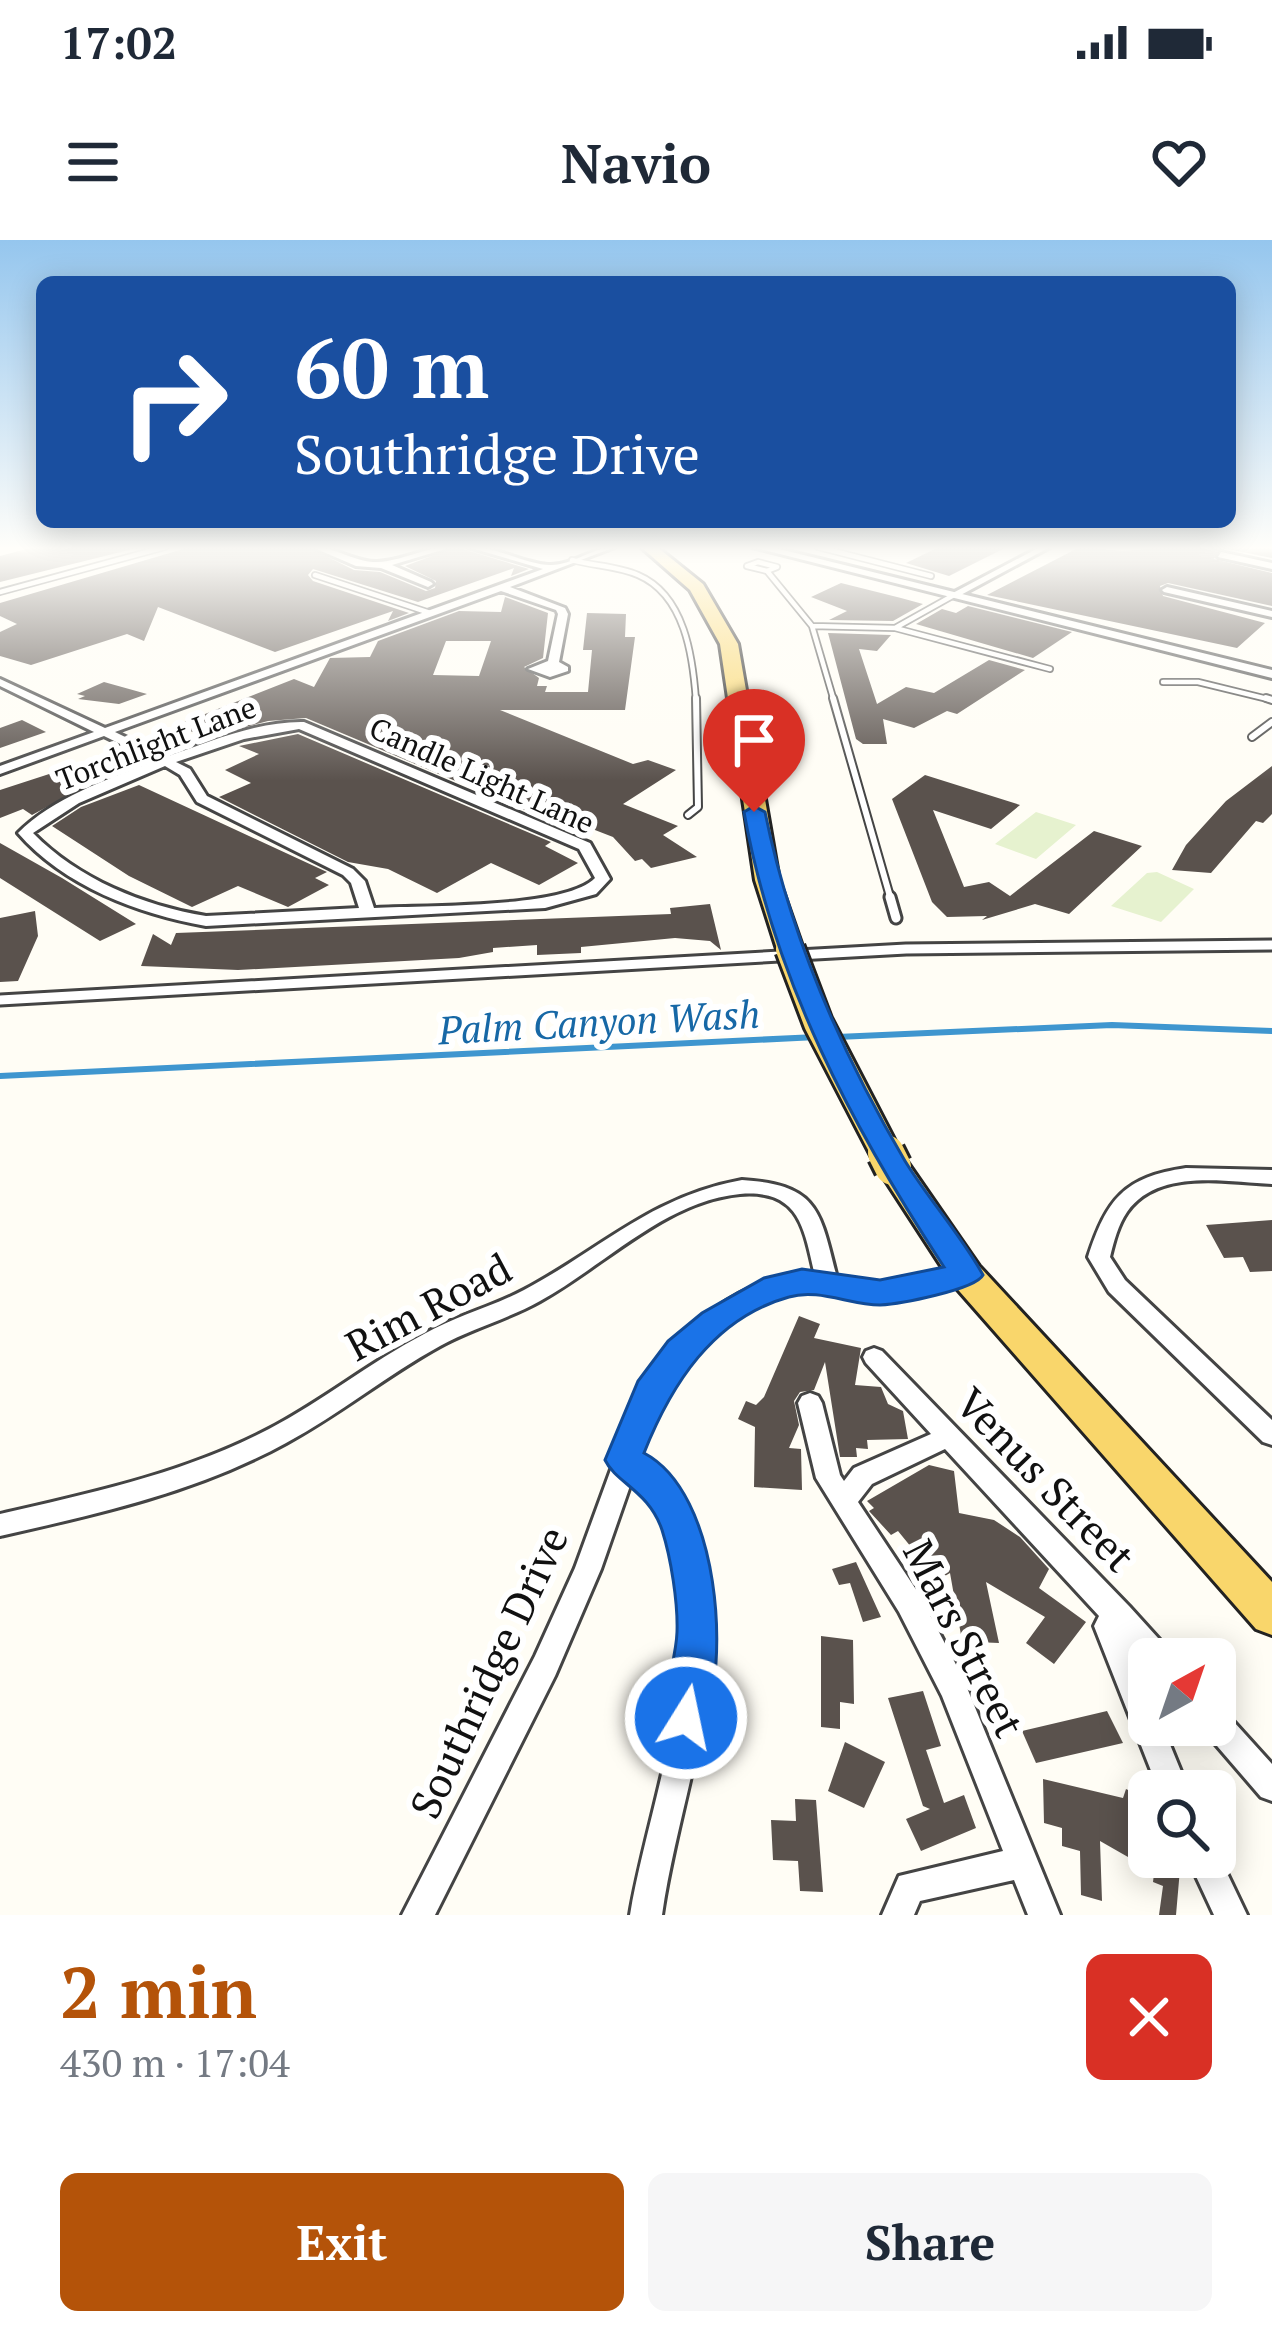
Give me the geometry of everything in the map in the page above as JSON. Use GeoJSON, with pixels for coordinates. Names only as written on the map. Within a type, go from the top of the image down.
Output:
{"type":"FeatureCollection","features":[{"type":"Feature","properties":{"kind":"main road"},"geometry":{"type":"LineString","coordinates":[[719,625],[729,644],[767,880],[818,1023],[893,1167],[967,1275],[1272,1614]]}},
{"type":"Feature","properties":{"kind":"street"},"geometry":{"type":"LineString","coordinates":[[0,770],[397,625]]}},
{"type":"Feature","properties":{"kind":"street"},"geometry":{"type":"LineString","coordinates":[[553,663],[561,625]]}},
{"type":"Feature","properties":{"kind":"street"},"geometry":{"type":"LineString","coordinates":[[1075,625],[1272,674]]}},
{"type":"Feature","properties":{"kind":"street"},"geometry":{"type":"LineString","coordinates":[[0,682],[169,763],[185,772],[202,799],[348,872],[358,881],[368,912]]}},
{"type":"Feature","properties":{"kind":"street","name":"Torchlight Lane"},"geometry":{"type":"LineString","coordinates":[[300,724],[257,728],[34,822],[25,833],[32,842],[131,903],[164,916],[206,921],[368,912]]}},
{"type":"Feature","properties":{"kind":"street","name":"Candle Light Lane"},"geometry":{"type":"LineString","coordinates":[[300,724],[585,846],[603,879],[590,891],[557,901],[368,912]]}},
{"type":"Feature","properties":{"kind":"street"},"geometry":{"type":"LineString","coordinates":[[1272,1177],[1189,1176],[1139,1185],[1120,1199],[1106,1224],[1099,1257],[1118,1286],[1272,1435]]}},
{"type":"Feature","properties":{"kind":"street","name":"Rim Road"},"geometry":{"type":"LineString","coordinates":[[0,1525],[196,1474],[278,1437],[440,1336],[530,1297],[671,1210],[726,1190],[767,1188],[796,1198],[810,1214],[828,1286]]}},
{"type":"Feature","properties":{"kind":"street","name":"Southridge Drive"},"geometry":{"type":"LineString","coordinates":[[418,1915],[554,1647],[588,1569],[651,1391],[680,1351],[713,1322],[775,1287],[802,1282],[880,1292],[967,1275]]}},
{"type":"Feature","properties":{"kind":"street","name":"Venus Street"},"geometry":{"type":"LineString","coordinates":[[874,1357],[1139,1638]]}},
{"type":"Feature","properties":{"kind":"street","name":"Mars Street"},"geometry":{"type":"LineString","coordinates":[[810,1403],[828,1478],[909,1603],[953,1688],[1044,1915]]}},
{"type":"Feature","properties":{"kind":"street"},"geometry":{"type":"LineString","coordinates":[[843,1502],[863,1476],[946,1438]]}},
{"type":"Feature","properties":{"kind":"street"},"geometry":{"type":"LineString","coordinates":[[623,1460],[650,1474],[675,1513],[698,1630],[696,1674],[646,1915]]}},
{"type":"Feature","properties":{"kind":"street"},"geometry":{"type":"LineString","coordinates":[[1119,1615],[1108,1626],[1166,1770]]}},
{"type":"Feature","properties":{"kind":"street"},"geometry":{"type":"LineString","coordinates":[[1236,1746],[1272,1786]]}},
{"type":"Feature","properties":{"kind":"street"},"geometry":{"type":"LineString","coordinates":[[898,1915],[910,1887],[1022,1863]]}},
{"type":"Feature","properties":{"kind":"street"},"geometry":{"type":"LineString","coordinates":[[1214,1878],[1231,1915]]}},
{"type":"Feature","properties":{"kind":"lane"},"geometry":{"type":"LineString","coordinates":[[681,625],[692,654],[698,807],[688,815]]}},
{"type":"Feature","properties":{"kind":"lane"},"geometry":{"type":"LineString","coordinates":[[895,628],[900,625]]}},
{"type":"Feature","properties":{"kind":"lane"},"geometry":{"type":"LineString","coordinates":[[896,918],[812,626],[895,628],[1050,670]]}},
{"type":"Feature","properties":{"kind":"lane"},"geometry":{"type":"LineString","coordinates":[[1163,682],[1198,682],[1272,700]]}},
{"type":"Feature","properties":{"kind":"lane"},"geometry":{"type":"LineString","coordinates":[[1252,737],[1272,722]]}},
{"type":"Feature","properties":{"kind":"lane"},"geometry":{"type":"LineString","coordinates":[[0,1000],[906,949],[1272,945]]}},
{"type":"Feature","properties":{"kind":"green space"},"geometry":{"type":"Polygon","coordinates":[[[1036,812],[1076,825],[1036,859],[995,844],[1036,812]]]}},
{"type":"Feature","properties":{"kind":"green space"},"geometry":{"type":"Polygon","coordinates":[[[1157,872],[1194,889],[1161,922],[1111,906],[1147,873],[1157,872]]]}},
{"type":"Feature","properties":{"kind":"building"},"geometry":{"type":"Polygon","coordinates":[[[15,625],[151,625],[144,641],[127,634],[31,665],[0,656],[0,632],[15,625]]]}},
{"type":"Feature","properties":{"kind":"building"},"geometry":{"type":"Polygon","coordinates":[[[205,625],[352,625],[275,652],[205,625]]]}},
{"type":"Feature","properties":{"kind":"building"},"geometry":{"type":"Polygon","coordinates":[[[421,625],[547,625],[543,658],[524,667],[539,678],[537,686],[547,686],[545,692],[588,692],[592,650],[583,650],[586,625],[626,625],[625,637],[635,637],[625,710],[500,710],[633,764],[648,760],[676,770],[623,804],[678,826],[663,835],[697,857],[651,868],[642,859],[635,861],[613,837],[582,825],[572,830],[306,718],[268,721],[206,738],[177,725],[294,679],[314,687],[330,658],[370,657],[378,641],[421,625]],[[446,641],[433,675],[479,676],[491,641],[446,641]]]}},
{"type":"Feature","properties":{"kind":"building"},"geometry":{"type":"Polygon","coordinates":[[[920,625],[1045,625],[1072,632],[1033,658],[920,625]]]}},
{"type":"Feature","properties":{"kind":"building"},"geometry":{"type":"Polygon","coordinates":[[[1129,625],[1263,625],[1237,648],[1129,625]]]}},
{"type":"Feature","properties":{"kind":"building"},"geometry":{"type":"Polygon","coordinates":[[[828,633],[891,635],[877,651],[859,649],[877,704],[906,687],[934,693],[989,660],[1025,670],[957,714],[947,711],[914,728],[883,719],[887,744],[863,744],[856,739],[828,633]]]}},
{"type":"Feature","properties":{"kind":"building"},"geometry":{"type":"Polygon","coordinates":[[[104,682],[147,694],[119,704],[78,699],[85,696],[77,694],[104,682]]]}},
{"type":"Feature","properties":{"kind":"building"},"geometry":{"type":"Polygon","coordinates":[[[22,720],[46,732],[0,748],[0,728],[22,720]]]}},
{"type":"Feature","properties":{"kind":"building"},"geometry":{"type":"Polygon","coordinates":[[[298,734],[551,842],[545,846],[578,863],[539,885],[491,863],[437,893],[388,869],[348,862],[219,797],[251,783],[225,770],[259,754],[239,746],[298,734]]]}},
{"type":"Feature","properties":{"kind":"building"},"geometry":{"type":"Polygon","coordinates":[[[83,763],[106,775],[32,815],[23,809],[0,818],[0,790],[83,763]]]}},
{"type":"Feature","properties":{"kind":"building"},"geometry":{"type":"Polygon","coordinates":[[[1272,766],[1272,814],[1263,823],[1256,821],[1211,873],[1172,870],[1186,845],[1226,801],[1272,766]]]}},
{"type":"Feature","properties":{"kind":"building"},"geometry":{"type":"Polygon","coordinates":[[[925,775],[1020,805],[991,829],[933,810],[964,887],[989,882],[1010,896],[1094,831],[1142,846],[1069,914],[1035,904],[982,920],[987,916],[947,917],[932,902],[892,799],[925,775]]]}},
{"type":"Feature","properties":{"kind":"building"},"geometry":{"type":"Polygon","coordinates":[[[139,785],[327,872],[315,878],[329,885],[288,907],[238,886],[192,907],[129,876],[52,826],[81,807],[139,785]]]}},
{"type":"Feature","properties":{"kind":"building"},"geometry":{"type":"Polygon","coordinates":[[[0,843],[136,924],[100,941],[0,878],[0,843]]]}},
{"type":"Feature","properties":{"kind":"building"},"geometry":{"type":"Polygon","coordinates":[[[710,904],[721,950],[710,941],[675,938],[581,947],[581,953],[537,955],[537,945],[493,948],[493,952],[459,958],[238,970],[141,966],[153,934],[171,945],[176,933],[671,914],[670,908],[710,904]]]}},
{"type":"Feature","properties":{"kind":"building"},"geometry":{"type":"Polygon","coordinates":[[[35,911],[38,936],[18,981],[0,982],[0,918],[35,911]]]}},
{"type":"Feature","properties":{"kind":"building"},"geometry":{"type":"Polygon","coordinates":[[[1272,1220],[1272,1271],[1250,1272],[1243,1257],[1224,1258],[1206,1225],[1272,1220]]]}},
{"type":"Feature","properties":{"kind":"building"},"geometry":{"type":"Polygon","coordinates":[[[799,1316],[820,1324],[814,1338],[861,1348],[855,1385],[881,1387],[888,1404],[903,1411],[908,1439],[867,1440],[868,1449],[856,1448],[857,1457],[840,1457],[825,1362],[814,1390],[800,1392],[794,1401],[799,1425],[789,1448],[801,1449],[802,1490],[754,1487],[755,1427],[738,1419],[746,1401],[756,1405],[764,1397],[799,1316]]]}},
{"type":"Feature","properties":{"kind":"building"},"geometry":{"type":"Polygon","coordinates":[[[929,1465],[954,1471],[959,1513],[994,1520],[1020,1537],[1049,1569],[1039,1588],[1086,1622],[1054,1664],[1026,1643],[1045,1617],[986,1582],[999,1643],[975,1642],[974,1635],[961,1635],[950,1573],[938,1580],[898,1531],[891,1535],[869,1511],[874,1508],[867,1501],[929,1465]]]}},
{"type":"Feature","properties":{"kind":"building"},"geometry":{"type":"Polygon","coordinates":[[[856,1562],[881,1617],[863,1622],[850,1583],[839,1585],[832,1569],[856,1562]]]}},
{"type":"Feature","properties":{"kind":"building"},"geometry":{"type":"Polygon","coordinates":[[[821,1636],[853,1640],[854,1704],[840,1702],[840,1729],[821,1727],[821,1636]]]}},
{"type":"Feature","properties":{"kind":"building"},"geometry":{"type":"Polygon","coordinates":[[[923,1691],[941,1746],[926,1750],[944,1803],[964,1795],[976,1828],[921,1851],[906,1819],[930,1809],[923,1806],[888,1698],[923,1691]]]}},
{"type":"Feature","properties":{"kind":"building"},"geometry":{"type":"Polygon","coordinates":[[[1107,1711],[1123,1743],[1036,1763],[1022,1731],[1107,1711]]]}},
{"type":"Feature","properties":{"kind":"building"},"geometry":{"type":"Polygon","coordinates":[[[845,1742],[885,1762],[864,1808],[828,1791],[845,1742]]]}},
{"type":"Feature","properties":{"kind":"building"},"geometry":{"type":"Polygon","coordinates":[[[1043,1779],[1123,1798],[1128,1790],[1128,1857],[1100,1841],[1102,1901],[1081,1895],[1080,1851],[1062,1846],[1062,1828],[1044,1823],[1043,1779]]]}},
{"type":"Feature","properties":{"kind":"building"},"geometry":{"type":"Polygon","coordinates":[[[795,1799],[816,1800],[823,1892],[800,1891],[798,1861],[773,1860],[771,1820],[796,1821],[795,1799]]]}},
{"type":"Feature","properties":{"kind":"building"},"geometry":{"type":"Polygon","coordinates":[[[1153,1878],[1179,1878],[1176,1915],[1159,1915],[1163,1886],[1153,1878]]]}},
{"type":"Feature","properties":{"kind":"waterway","name":"Palm Canyon Wash"},"geometry":{"type":"LineString","coordinates":[[837,1037],[1112,1025],[1272,1031]]}},
{"type":"Feature","properties":{"kind":"waterway","name":"Palm Canyon Wash"},"geometry":{"type":"LineString","coordinates":[[0,1076],[817,1037]]}},
{"type":"Feature","properties":{"kind":"route"},"geometry":{"type":"LineString","coordinates":[[686,1718],[696,1674],[698,1630],[680,1525],[650,1474],[623,1460],[651,1391],[680,1351],[713,1322],[742,1301],[775,1287],[802,1282],[880,1292],[967,1275],[893,1167],[818,1023],[767,880],[754,812]]}}]}
